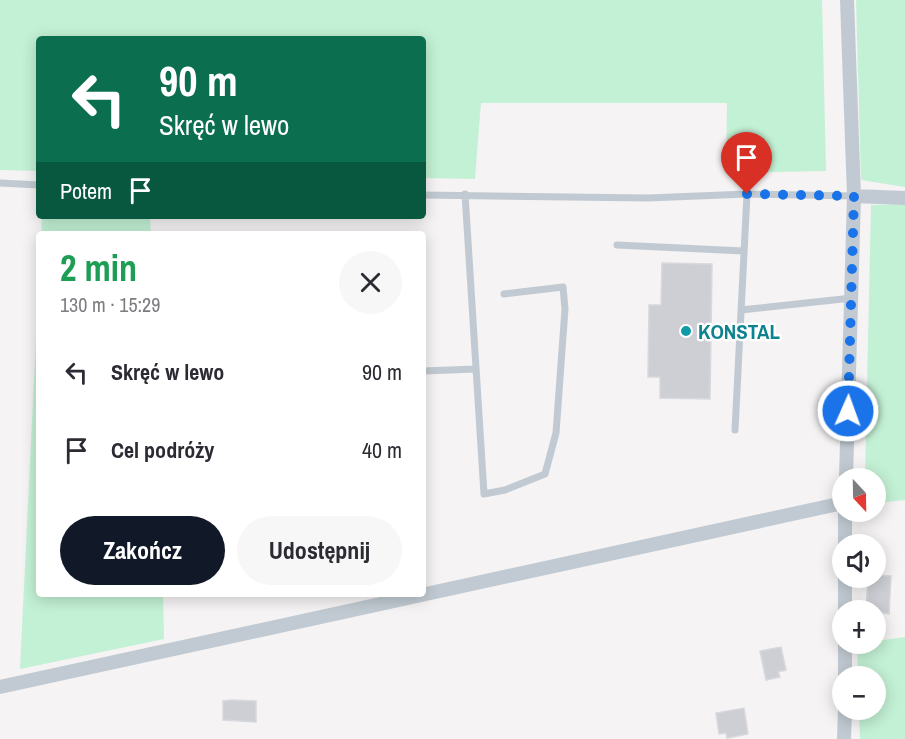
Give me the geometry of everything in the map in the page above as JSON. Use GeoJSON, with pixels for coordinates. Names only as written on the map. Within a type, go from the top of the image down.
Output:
{"type":"FeatureCollection","features":[{"type":"Feature","properties":{"kind":"street"},"geometry":{"type":"LineString","coordinates":[[846,468],[854,196],[847,0]]}},
{"type":"Feature","properties":{"kind":"street"},"geometry":{"type":"LineString","coordinates":[[854,196],[905,198]]}},
{"type":"Feature","properties":{"kind":"street"},"geometry":{"type":"LineString","coordinates":[[426,594],[832,505]]}},
{"type":"Feature","properties":{"kind":"street"},"geometry":{"type":"LineString","coordinates":[[0,687],[412,597]]}},
{"type":"Feature","properties":{"kind":"street"},"geometry":{"type":"LineString","coordinates":[[844,739],[845,720]]}},
{"type":"Feature","properties":{"kind":"lane"},"geometry":{"type":"LineString","coordinates":[[0,183],[36,185]]}},
{"type":"Feature","properties":{"kind":"lane"},"geometry":{"type":"LineString","coordinates":[[465,194],[484,494],[505,490],[545,474],[556,433],[565,309],[563,287],[504,294]]}},
{"type":"Feature","properties":{"kind":"lane"},"geometry":{"type":"LineString","coordinates":[[735,430],[747,194]]}},
{"type":"Feature","properties":{"kind":"lane"},"geometry":{"type":"LineString","coordinates":[[426,195],[648,198],[747,194],[854,196]]}},
{"type":"Feature","properties":{"kind":"lane"},"geometry":{"type":"LineString","coordinates":[[617,245],[744,251]]}},
{"type":"Feature","properties":{"kind":"lane"},"geometry":{"type":"LineString","coordinates":[[741,310],[852,298]]}},
{"type":"Feature","properties":{"kind":"lane"},"geometry":{"type":"LineString","coordinates":[[426,371],[476,369]]}},
{"type":"Feature","properties":{"kind":"green space"},"geometry":{"type":"Polygon","coordinates":[[[0,0],[822,0],[826,171],[726,173],[727,103],[481,103],[475,179],[426,178],[426,36],[36,36],[36,171],[0,170],[0,0]]]}},
{"type":"Feature","properties":{"kind":"green space"},"geometry":{"type":"Polygon","coordinates":[[[856,0],[905,0],[905,187],[861,180],[856,0]]]}},
{"type":"Feature","properties":{"kind":"green space"},"geometry":{"type":"Polygon","coordinates":[[[905,204],[905,500],[886,502],[886,468],[865,468],[871,205],[905,204]]]}},
{"type":"Feature","properties":{"kind":"green space"},"geometry":{"type":"Polygon","coordinates":[[[42,219],[150,219],[151,231],[41,231],[42,219]]]}},
{"type":"Feature","properties":{"kind":"green space"},"geometry":{"type":"Polygon","coordinates":[[[36,339],[36,597],[163,597],[164,639],[20,669],[36,339]]]}},
{"type":"Feature","properties":{"kind":"green space"},"geometry":{"type":"Polygon","coordinates":[[[905,637],[905,739],[860,739],[859,720],[886,720],[886,666],[858,666],[857,654],[886,654],[886,640],[905,637]]]}},
{"type":"Feature","properties":{"kind":"building","name":"KONSTAL"},"geometry":{"type":"Polygon","coordinates":[[[662,263],[712,264],[710,399],[660,398],[660,377],[648,377],[649,305],[661,305],[662,263]]]}},
{"type":"Feature","properties":{"kind":"building"},"geometry":{"type":"Polygon","coordinates":[[[886,576],[891,576],[889,614],[886,613],[886,600],[867,600],[867,588],[886,588],[886,576]]]}},
{"type":"Feature","properties":{"kind":"building"},"geometry":{"type":"Polygon","coordinates":[[[781,647],[786,670],[778,672],[780,677],[766,680],[760,651],[781,647]]]}},
{"type":"Feature","properties":{"kind":"building"},"geometry":{"type":"Polygon","coordinates":[[[223,701],[256,701],[256,722],[223,720],[223,701]]]}},
{"type":"Feature","properties":{"kind":"building"},"geometry":{"type":"Polygon","coordinates":[[[744,708],[748,734],[727,738],[726,733],[719,734],[716,713],[744,708]]]}},
{"type":"Feature","properties":{"kind":"place","name":"KONSTAL"},"geometry":{"type":"Point","coordinates":[686,331]}},
{"type":"Feature","properties":{"kind":"route"},"geometry":{"type":"LineString","coordinates":[[747,194],[854,196],[848,411]]}}]}
